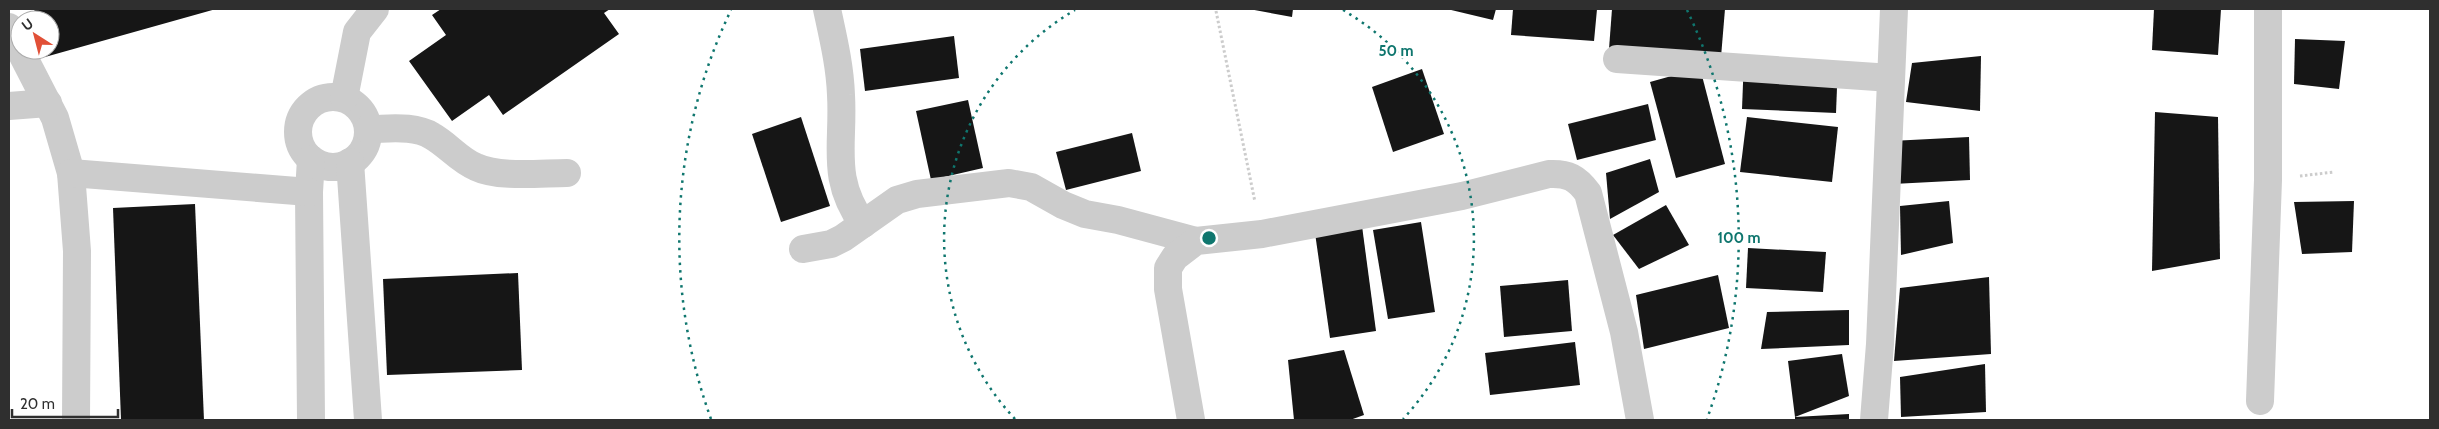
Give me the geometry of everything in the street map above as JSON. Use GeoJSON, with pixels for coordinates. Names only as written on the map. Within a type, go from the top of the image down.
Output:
{"type":"FeatureCollection","features":[{"type":"Feature","properties":{"kind":"street"},"geometry":{"type":"LineString","coordinates":[[344,98],[357,32],[375,9]]}},
{"type":"Feature","properties":{"kind":"street"},"geometry":{"type":"LineString","coordinates":[[827,9],[840,75],[840,175],[852,208],[863,224]]}},
{"type":"Feature","properties":{"kind":"street"},"geometry":{"type":"LineString","coordinates":[[1874,420],[1880,344],[1894,9]]}},
{"type":"Feature","properties":{"kind":"street"},"geometry":{"type":"LineString","coordinates":[[2260,401],[2268,180],[2268,9]]}},
{"type":"Feature","properties":{"kind":"street"},"geometry":{"type":"LineString","coordinates":[[1617,59],[1890,78]]}},
{"type":"Feature","properties":{"kind":"street"},"geometry":{"type":"LineString","coordinates":[[25,60],[55,118],[71,173],[77,251],[76,420]]}},
{"type":"Feature","properties":{"kind":"street"},"geometry":{"type":"LineString","coordinates":[[330,97],[344,98],[356,104],[364,115],[368,128],[367,142],[360,154],[350,162],[336,167],[323,165],[311,159],[302,148],[298,135],[300,122],[306,110],[317,101],[330,97]]}},
{"type":"Feature","properties":{"kind":"street"},"geometry":{"type":"LineString","coordinates":[[9,106],[48,103]]}},
{"type":"Feature","properties":{"kind":"street"},"geometry":{"type":"LineString","coordinates":[[368,128],[419,130],[432,136],[461,159],[476,168],[492,172],[567,173]]}},
{"type":"Feature","properties":{"kind":"street"},"geometry":{"type":"LineString","coordinates":[[311,159],[308,192],[312,420]]}},
{"type":"Feature","properties":{"kind":"street"},"geometry":{"type":"LineString","coordinates":[[350,162],[368,420]]}},
{"type":"Feature","properties":{"kind":"street"},"geometry":{"type":"LineString","coordinates":[[71,173],[308,192]]}},
{"type":"Feature","properties":{"kind":"street"},"geometry":{"type":"LineString","coordinates":[[803,249],[831,244],[897,200],[917,194],[1009,184],[1031,187],[1063,205],[1084,214],[1118,220],[1196,241],[1262,234],[1462,196],[1549,174],[1570,176],[1579,181],[1588,193],[1594,211],[1624,332],[1640,420]]}},
{"type":"Feature","properties":{"kind":"street"},"geometry":{"type":"LineString","coordinates":[[1191,420],[1168,289],[1168,268],[1175,256],[1196,241]]}},
{"type":"Feature","properties":{"kind":"path"},"geometry":{"type":"LineString","coordinates":[[1216,11],[1262,234]]}},
{"type":"Feature","properties":{"kind":"building"},"geometry":{"type":"Polygon","coordinates":[[[216,9],[60,53],[60,10],[34,10],[216,9]]]}},
{"type":"Feature","properties":{"kind":"building"},"geometry":{"type":"Polygon","coordinates":[[[441,9],[610,9],[604,13],[619,34],[503,115],[489,95],[452,121],[409,61],[446,35],[432,15],[441,9]]]}},
{"type":"Feature","properties":{"kind":"building"},"geometry":{"type":"Polygon","coordinates":[[[1249,9],[1293,9],[1292,17],[1249,9]]]}},
{"type":"Feature","properties":{"kind":"building"},"geometry":{"type":"Polygon","coordinates":[[[1447,9],[1496,9],[1493,20],[1447,9]]]}},
{"type":"Feature","properties":{"kind":"building"},"geometry":{"type":"Polygon","coordinates":[[[1513,9],[1597,9],[1594,41],[1511,35],[1513,9]]]}},
{"type":"Feature","properties":{"kind":"building"},"geometry":{"type":"Polygon","coordinates":[[[1612,9],[1725,9],[1721,57],[1609,49],[1612,9]]]}},
{"type":"Feature","properties":{"kind":"building"},"geometry":{"type":"Polygon","coordinates":[[[2154,9],[2221,9],[2218,55],[2152,50],[2154,9]]]}},
{"type":"Feature","properties":{"kind":"building"},"geometry":{"type":"Polygon","coordinates":[[[954,36],[959,78],[865,91],[860,49],[954,36]]]}},
{"type":"Feature","properties":{"kind":"building"},"geometry":{"type":"Polygon","coordinates":[[[2295,39],[2345,41],[2339,89],[2294,84],[2295,39]]]}},
{"type":"Feature","properties":{"kind":"building"},"geometry":{"type":"Polygon","coordinates":[[[1981,56],[1980,111],[1906,102],[1912,63],[1981,56]]]}},
{"type":"Feature","properties":{"kind":"building"},"geometry":{"type":"Polygon","coordinates":[[[1744,58],[1838,62],[1836,113],[1742,109],[1744,58]]]}},
{"type":"Feature","properties":{"kind":"building"},"geometry":{"type":"Polygon","coordinates":[[[1700,68],[1725,164],[1676,178],[1650,82],[1700,68]]]}},
{"type":"Feature","properties":{"kind":"building"},"geometry":{"type":"Polygon","coordinates":[[[1422,69],[1444,134],[1393,152],[1372,87],[1422,69]]]}},
{"type":"Feature","properties":{"kind":"building"},"geometry":{"type":"Polygon","coordinates":[[[968,100],[983,168],[931,180],[916,111],[968,100]]]}},
{"type":"Feature","properties":{"kind":"building"},"geometry":{"type":"Polygon","coordinates":[[[1648,104],[1656,140],[1577,160],[1568,124],[1648,104]]]}},
{"type":"Feature","properties":{"kind":"building"},"geometry":{"type":"Polygon","coordinates":[[[2155,112],[2218,117],[2220,259],[2152,271],[2155,112]]]}},
{"type":"Feature","properties":{"kind":"building"},"geometry":{"type":"Polygon","coordinates":[[[801,117],[830,206],[781,222],[752,134],[801,117]]]}},
{"type":"Feature","properties":{"kind":"building"},"geometry":{"type":"Polygon","coordinates":[[[1747,117],[1838,127],[1832,182],[1740,172],[1747,117]]]}},
{"type":"Feature","properties":{"kind":"building"},"geometry":{"type":"Polygon","coordinates":[[[1132,133],[1141,171],[1066,190],[1056,152],[1132,133]]]}},
{"type":"Feature","properties":{"kind":"building"},"geometry":{"type":"Polygon","coordinates":[[[1969,137],[1970,180],[1893,184],[1891,141],[1969,137]]]}},
{"type":"Feature","properties":{"kind":"building"},"geometry":{"type":"Polygon","coordinates":[[[1650,159],[1659,192],[1610,219],[1606,173],[1650,159]]]}},
{"type":"Feature","properties":{"kind":"building"},"geometry":{"type":"Polygon","coordinates":[[[1949,201],[1953,243],[1901,255],[1900,206],[1949,201]]]}},
{"type":"Feature","properties":{"kind":"building"},"geometry":{"type":"Polygon","coordinates":[[[2354,201],[2352,252],[2302,254],[2294,202],[2354,201]]]}},
{"type":"Feature","properties":{"kind":"building"},"geometry":{"type":"Polygon","coordinates":[[[195,204],[204,420],[121,420],[113,208],[195,204]]]}},
{"type":"Feature","properties":{"kind":"building"},"geometry":{"type":"Polygon","coordinates":[[[1666,205],[1689,245],[1639,269],[1613,235],[1666,205]]]}},
{"type":"Feature","properties":{"kind":"building"},"geometry":{"type":"Polygon","coordinates":[[[1421,222],[1435,312],[1388,319],[1373,230],[1421,222]]]}},
{"type":"Feature","properties":{"kind":"building"},"geometry":{"type":"Polygon","coordinates":[[[1362,226],[1376,331],[1330,338],[1315,233],[1362,226]]]}},
{"type":"Feature","properties":{"kind":"building"},"geometry":{"type":"Polygon","coordinates":[[[1748,248],[1826,252],[1823,292],[1746,288],[1748,248]]]}},
{"type":"Feature","properties":{"kind":"building"},"geometry":{"type":"Polygon","coordinates":[[[518,273],[522,370],[387,375],[383,279],[518,273]]]}},
{"type":"Feature","properties":{"kind":"building"},"geometry":{"type":"Polygon","coordinates":[[[1718,275],[1729,328],[1644,349],[1636,295],[1718,275]]]}},
{"type":"Feature","properties":{"kind":"building"},"geometry":{"type":"Polygon","coordinates":[[[1989,277],[1991,354],[1894,361],[1900,288],[1989,277]]]}},
{"type":"Feature","properties":{"kind":"building"},"geometry":{"type":"Polygon","coordinates":[[[1568,280],[1572,331],[1504,337],[1500,286],[1568,280]]]}},
{"type":"Feature","properties":{"kind":"building"},"geometry":{"type":"Polygon","coordinates":[[[1849,310],[1849,345],[1761,349],[1767,312],[1849,310]]]}},
{"type":"Feature","properties":{"kind":"building"},"geometry":{"type":"Polygon","coordinates":[[[1575,342],[1580,385],[1490,395],[1485,353],[1575,342]]]}},
{"type":"Feature","properties":{"kind":"building"},"geometry":{"type":"Polygon","coordinates":[[[1344,350],[1364,415],[1350,420],[1294,420],[1288,360],[1344,350]]]}},
{"type":"Feature","properties":{"kind":"building"},"geometry":{"type":"Polygon","coordinates":[[[1842,354],[1849,396],[1795,417],[1788,361],[1842,354]]]}},
{"type":"Feature","properties":{"kind":"building"},"geometry":{"type":"Polygon","coordinates":[[[1985,364],[1986,412],[1901,417],[1900,377],[1985,364]]]}},
{"type":"Feature","properties":{"kind":"building"},"geometry":{"type":"Polygon","coordinates":[[[1849,414],[1849,420],[1795,420],[1795,417],[1849,414]]]}}]}
